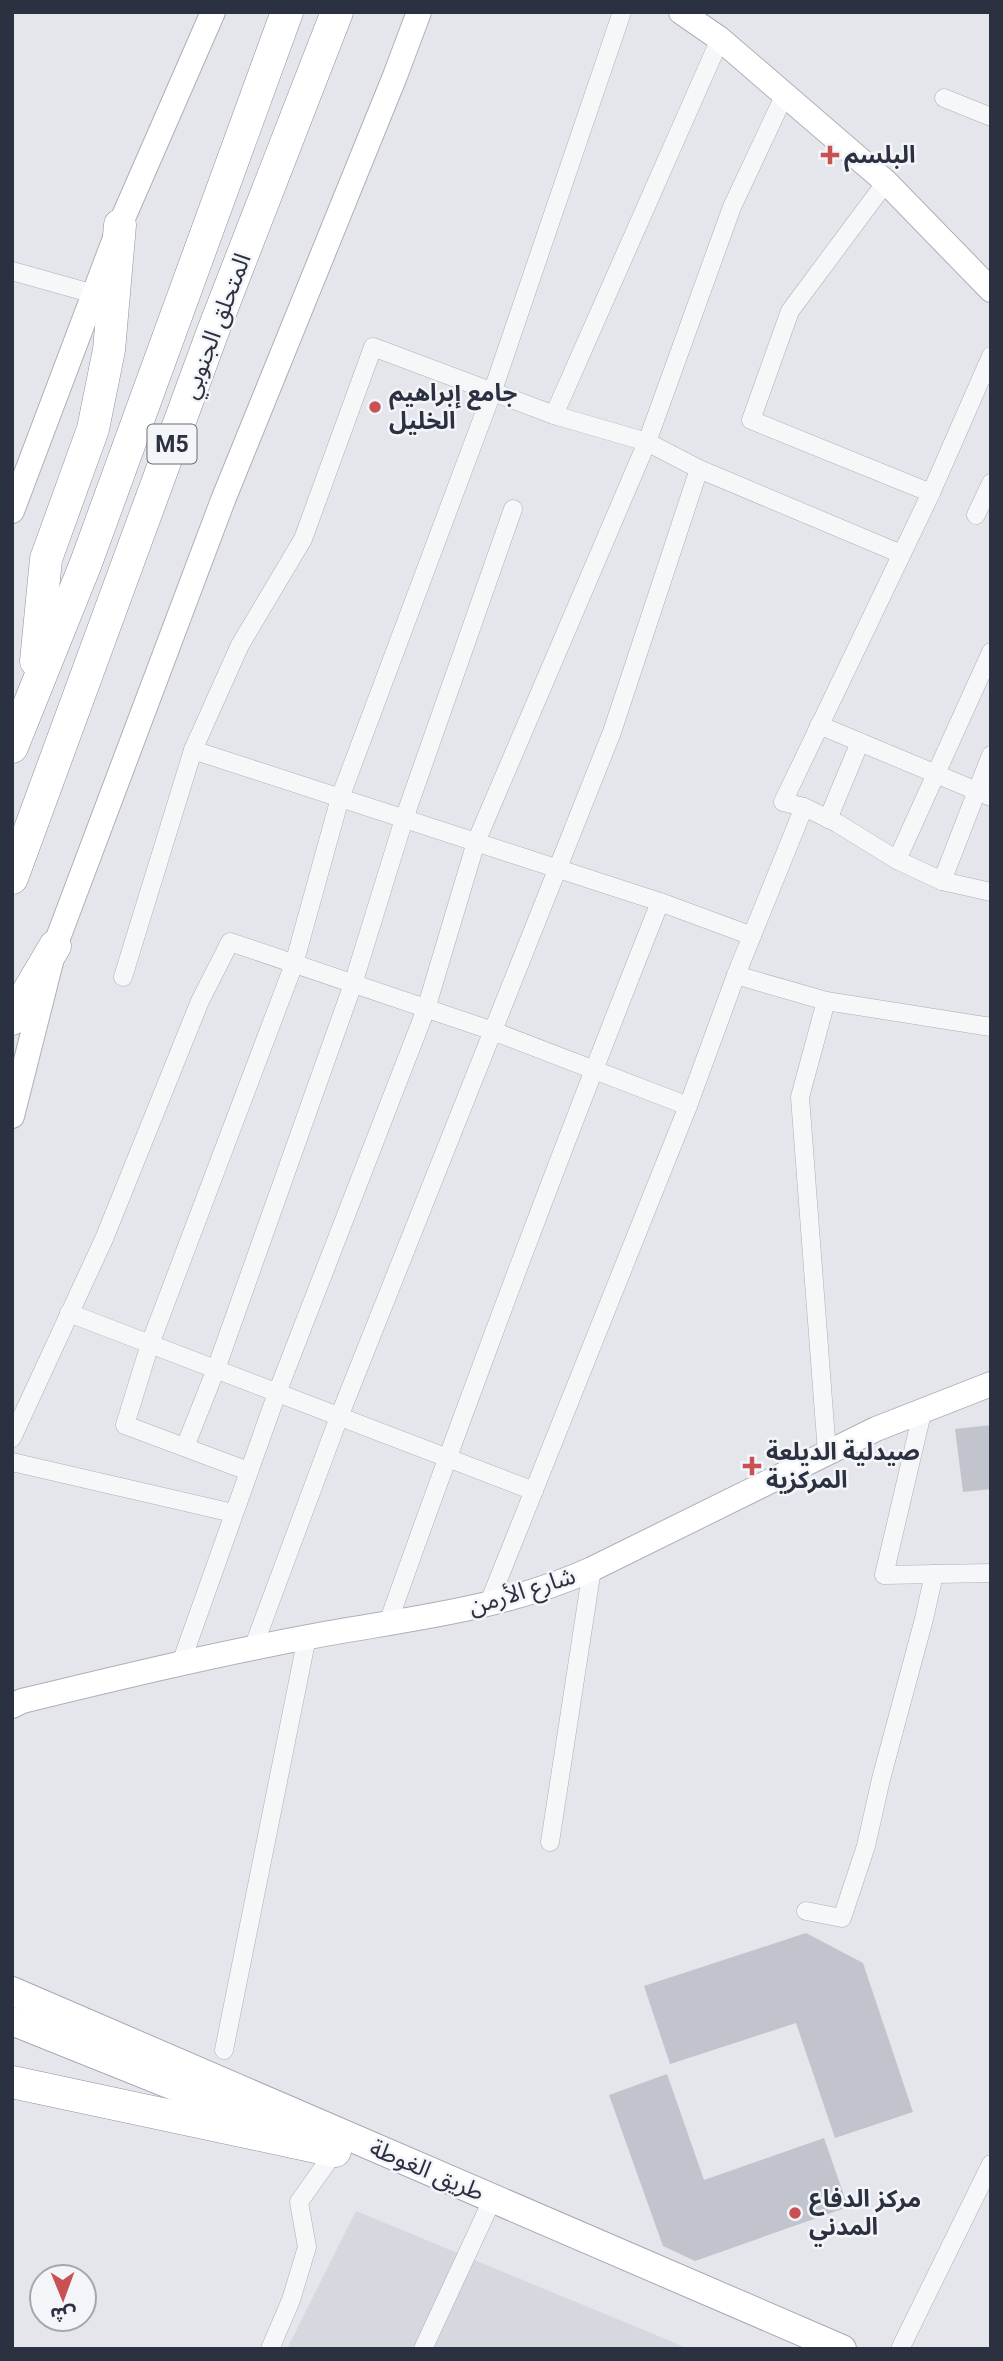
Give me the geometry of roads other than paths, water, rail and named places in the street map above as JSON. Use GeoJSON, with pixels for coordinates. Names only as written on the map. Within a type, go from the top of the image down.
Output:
{"type":"FeatureCollection","features":[{"type":"Feature","properties":{"kind":"highway","name":"المتحلق الجنوبي"},"geometry":{"type":"LineString","coordinates":[[12,747],[86,563],[287,12]]}},
{"type":"Feature","properties":{"kind":"highway","name":"المتحلق الجنوبي"},"geometry":{"type":"LineString","coordinates":[[12,878],[213,331],[337,12]]}},
{"type":"Feature","properties":{"kind":"highway"},"geometry":{"type":"LineString","coordinates":[[32,701],[46,559],[93,429],[109,350],[120,225]]}},
{"type":"Feature","properties":{"kind":"highway"},"geometry":{"type":"LineString","coordinates":[[12,1019],[55,946]]}},
{"type":"Feature","properties":{"kind":"highway"},"geometry":{"type":"LineString","coordinates":[[12,2082],[335,2151]]}},
{"type":"Feature","properties":{"kind":"main road"},"geometry":{"type":"LineString","coordinates":[[12,512],[120,225],[213,12]]}},
{"type":"Feature","properties":{"kind":"main road"},"geometry":{"type":"LineString","coordinates":[[12,1116],[55,946],[223,500],[396,76],[419,12]]}},
{"type":"Feature","properties":{"kind":"main road"},"geometry":{"type":"LineString","coordinates":[[396,76],[417,57],[434,12]]}},
{"type":"Feature","properties":{"kind":"main road"},"geometry":{"type":"LineString","coordinates":[[681,12],[719,39],[886,181],[991,290]]}},
{"type":"Feature","properties":{"kind":"main road","name":"شارع الأرمن"},"geometry":{"type":"LineString","coordinates":[[15,1702],[181,1662],[488,1605],[544,1589],[592,1569],[827,1453],[923,1409],[991,1384]]}},
{"type":"Feature","properties":{"kind":"main road","name":"طريق الغوطة"},"geometry":{"type":"LineString","coordinates":[[13,1990],[842,2349]]}},
{"type":"Feature","properties":{"kind":"main road"},"geometry":{"type":"LineString","coordinates":[[12,2021],[487,2211],[797,2349]]}},
{"type":"Feature","properties":{"kind":"street"},"geometry":{"type":"LineString","coordinates":[[248,1471],[125,1425],[150,1344],[294,964],[340,798],[492,393],[622,12]]}},
{"type":"Feature","properties":{"kind":"street"},"geometry":{"type":"LineString","coordinates":[[554,415],[719,39]]}},
{"type":"Feature","properties":{"kind":"street"},"geometry":{"type":"LineString","coordinates":[[181,1662],[277,1393],[426,1009],[476,842],[647,442],[732,207],[785,94]]}},
{"type":"Feature","properties":{"kind":"street"},"geometry":{"type":"LineString","coordinates":[[944,98],[991,117]]}},
{"type":"Feature","properties":{"kind":"street"},"geometry":{"type":"LineString","coordinates":[[886,181],[790,311],[751,420],[931,493]]}},
{"type":"Feature","properties":{"kind":"street"},"geometry":{"type":"LineString","coordinates":[[12,271],[94,294]]}},
{"type":"Feature","properties":{"kind":"street"},"geometry":{"type":"LineString","coordinates":[[123,977],[193,750],[240,645],[303,539],[373,346],[554,415],[647,442],[699,469],[901,554]]}},
{"type":"Feature","properties":{"kind":"street"},"geometry":{"type":"LineString","coordinates":[[991,356],[931,493],[783,802],[804,807],[897,860],[942,881],[991,892]]}},
{"type":"Feature","properties":{"kind":"street"},"geometry":{"type":"LineString","coordinates":[[253,1648],[339,1417],[612,732],[699,469]]}},
{"type":"Feature","properties":{"kind":"street"},"geometry":{"type":"LineString","coordinates":[[976,514],[991,483]]}},
{"type":"Feature","properties":{"kind":"street"},"geometry":{"type":"LineString","coordinates":[[185,1447],[216,1369],[353,984],[404,819],[513,509]]}},
{"type":"Feature","properties":{"kind":"street"},"geometry":{"type":"LineString","coordinates":[[897,860],[991,652]]}},
{"type":"Feature","properties":{"kind":"street"},"geometry":{"type":"LineString","coordinates":[[819,725],[983,794]]}},
{"type":"Feature","properties":{"kind":"street"},"geometry":{"type":"LineString","coordinates":[[828,819],[860,742]]}},
{"type":"Feature","properties":{"kind":"street"},"geometry":{"type":"LineString","coordinates":[[193,750],[660,902],[752,936]]}},
{"type":"Feature","properties":{"kind":"street"},"geometry":{"type":"LineString","coordinates":[[942,881],[983,794],[991,755]]}},
{"type":"Feature","properties":{"kind":"street"},"geometry":{"type":"LineString","coordinates":[[488,1605],[804,807]]}},
{"type":"Feature","properties":{"kind":"street"},"geometry":{"type":"LineString","coordinates":[[388,1623],[446,1458],[660,902]]}},
{"type":"Feature","properties":{"kind":"street"},"geometry":{"type":"LineString","coordinates":[[12,1438],[104,1239],[200,1001],[230,942],[493,1031],[688,1105]]}},
{"type":"Feature","properties":{"kind":"street"},"geometry":{"type":"LineString","coordinates":[[736,975],[826,1001],[991,1027]]}},
{"type":"Feature","properties":{"kind":"street"},"geometry":{"type":"LineString","coordinates":[[826,1001],[800,1097],[827,1453]]}},
{"type":"Feature","properties":{"kind":"street"},"geometry":{"type":"LineString","coordinates":[[69,1313],[534,1491]]}},
{"type":"Feature","properties":{"kind":"street"},"geometry":{"type":"LineString","coordinates":[[923,1409],[884,1575],[991,1573]]}},
{"type":"Feature","properties":{"kind":"street"},"geometry":{"type":"LineString","coordinates":[[12,1462],[233,1513]]}},
{"type":"Feature","properties":{"kind":"street"},"geometry":{"type":"LineString","coordinates":[[550,1842],[592,1569]]}},
{"type":"Feature","properties":{"kind":"street"},"geometry":{"type":"LineString","coordinates":[[806,1911],[842,1917],[866,1846],[933,1574]]}},
{"type":"Feature","properties":{"kind":"street"},"geometry":{"type":"LineString","coordinates":[[224,2050],[307,1637]]}},
{"type":"Feature","properties":{"kind":"street"},"geometry":{"type":"LineString","coordinates":[[275,2346],[307,2247],[299,2202],[335,2151]]}},
{"type":"Feature","properties":{"kind":"street"},"geometry":{"type":"LineString","coordinates":[[900,2349],[991,2164]]}},
{"type":"Feature","properties":{"kind":"street"},"geometry":{"type":"LineString","coordinates":[[423,2349],[487,2211]]}},
{"type":"Feature","properties":{"kind":"place","name":"البلسم"},"geometry":{"type":"Point","coordinates":[830,155]}},
{"type":"Feature","properties":{"kind":"place","name":"جامع إبراهيم الخليل"},"geometry":{"type":"Point","coordinates":[375,407]}},
{"type":"Feature","properties":{"kind":"place","name":"صيدلية الديلعة المركزية"},"geometry":{"type":"Point","coordinates":[752,1466]}},
{"type":"Feature","properties":{"kind":"place","name":"مركز الدفاع المدني"},"geometry":{"type":"Point","coordinates":[795,2213]}}]}
